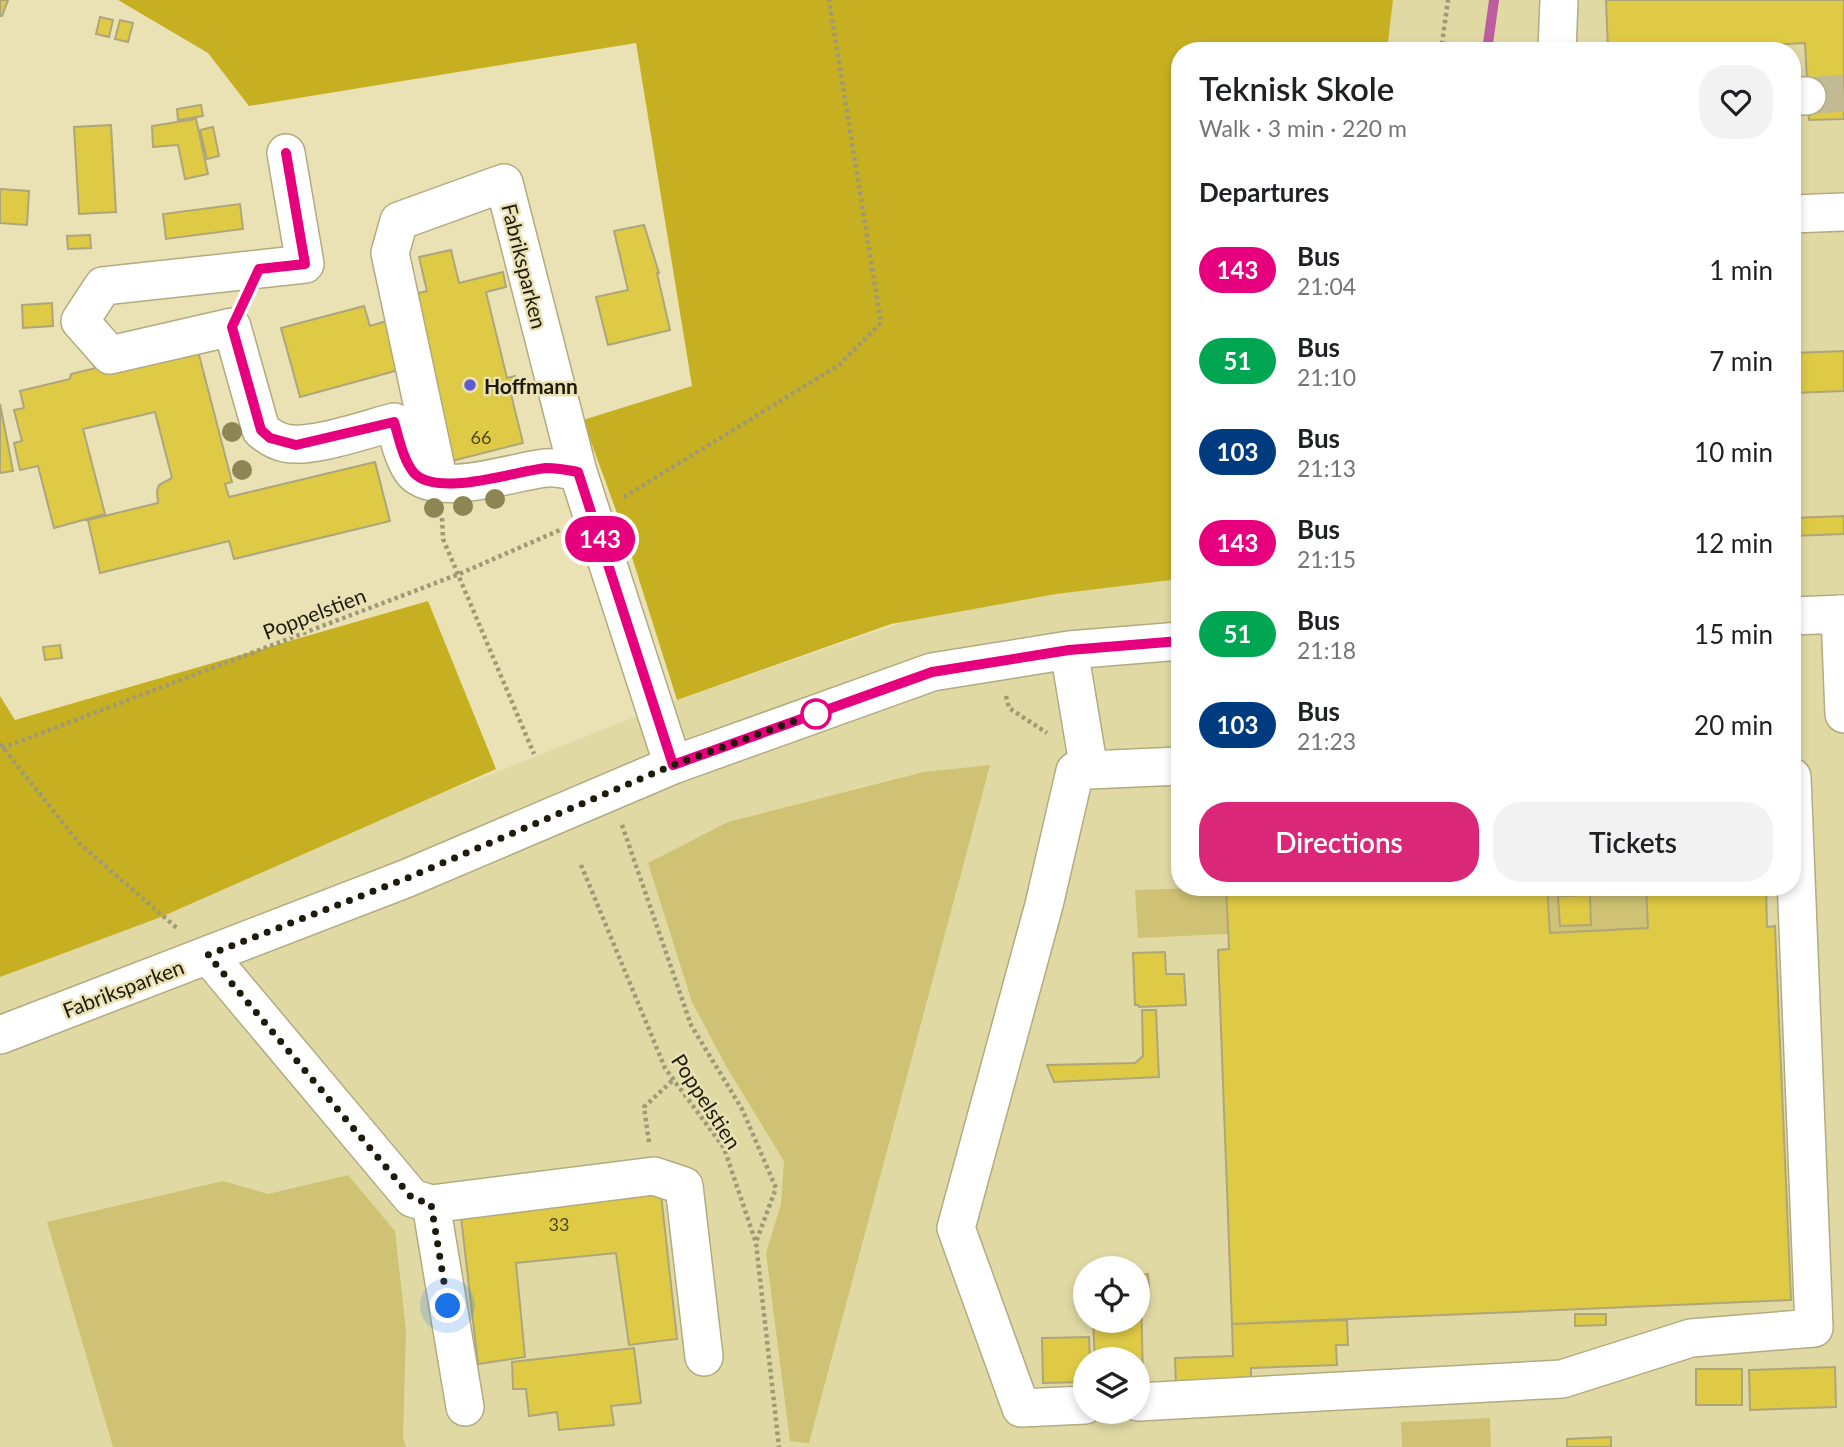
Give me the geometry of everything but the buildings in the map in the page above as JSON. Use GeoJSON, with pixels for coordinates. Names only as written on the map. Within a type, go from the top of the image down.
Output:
{"type":"FeatureCollection","features":[{"type":"Feature","properties":{"kind":"street"},"geometry":{"type":"LineString","coordinates":[[1558,42],[1559,0]]}},
{"type":"Feature","properties":{"kind":"street"},"geometry":{"type":"LineString","coordinates":[[232,327],[110,355],[80,321],[103,286],[305,264],[286,153]]}},
{"type":"Feature","properties":{"kind":"street","name":"Fabriksparken"},"geometry":{"type":"LineString","coordinates":[[439,482],[390,253],[399,220],[504,183],[578,472],[673,765]]}},
{"type":"Feature","properties":{"kind":"street"},"geometry":{"type":"LineString","coordinates":[[1801,214],[1844,212]]}},
{"type":"Feature","properties":{"kind":"street"},"geometry":{"type":"LineString","coordinates":[[259,269],[232,327],[256,417],[261,430],[270,438],[296,445],[394,422],[406,459],[414,472],[425,480],[473,482],[549,468],[578,472]]}},
{"type":"Feature","properties":{"kind":"street"},"geometry":{"type":"LineString","coordinates":[[1801,616],[1842,614],[1844,714]]}},
{"type":"Feature","properties":{"kind":"street","name":"Fabriksparken"},"geometry":{"type":"LineString","coordinates":[[0,1035],[405,879],[673,765],[932,672],[1069,650],[1171,642]]}},
{"type":"Feature","properties":{"kind":"street"},"geometry":{"type":"LineString","coordinates":[[1069,650],[1089,771]]}},
{"type":"Feature","properties":{"kind":"street"},"geometry":{"type":"LineString","coordinates":[[1073,1406],[1021,1408],[956,1228],[1047,895],[1075,771],[1171,766]]}},
{"type":"Feature","properties":{"kind":"street"},"geometry":{"type":"LineString","coordinates":[[1150,1401],[1562,1379],[1691,1338],[1814,1328],[1797,896]]}},
{"type":"Feature","properties":{"kind":"street"},"geometry":{"type":"LineString","coordinates":[[208,955],[412,1198],[431,1204],[654,1176],[684,1186],[704,1357]]}},
{"type":"Feature","properties":{"kind":"street"},"geometry":{"type":"LineString","coordinates":[[431,1204],[465,1407]]}},
{"type":"Feature","properties":{"kind":"path","name":"Poppelstien"},"geometry":{"type":"LineString","coordinates":[[1,746],[459,574],[593,516],[839,365],[881,323],[829,0]]}},
{"type":"Feature","properties":{"kind":"path"},"geometry":{"type":"LineString","coordinates":[[1442,42],[1448,0]]}},
{"type":"Feature","properties":{"kind":"path"},"geometry":{"type":"LineString","coordinates":[[439,482],[443,539],[534,754]]}},
{"type":"Feature","properties":{"kind":"path"},"geometry":{"type":"LineString","coordinates":[[1,746],[80,844],[208,955]]}},
{"type":"Feature","properties":{"kind":"path"},"geometry":{"type":"LineString","coordinates":[[610,792],[691,1025],[742,1109],[776,1188],[756,1243]]}},
{"type":"Feature","properties":{"kind":"path","name":"Poppelstien"},"geometry":{"type":"LineString","coordinates":[[580,865],[665,1068],[723,1148],[756,1243],[779,1447]]}},
{"type":"Feature","properties":{"kind":"path"},"geometry":{"type":"LineString","coordinates":[[654,1176],[644,1107],[673,1080]]}},
{"type":"Feature","properties":{"kind":"shaded area"},"geometry":{"type":"Polygon","coordinates":[[[118,0],[1393,0],[1388,42],[1171,42],[1171,580],[1056,594],[891,624],[677,700],[625,535],[583,420],[692,386],[636,43],[249,106],[208,53],[118,0]]]}},
{"type":"Feature","properties":{"kind":"shaded area"},"geometry":{"type":"Polygon","coordinates":[[[1393,0],[1844,0],[1844,1447],[0,1447],[0,961],[477,780],[677,700],[944,608],[1171,572],[1171,896],[1801,896],[1801,42],[1388,42],[1393,0]]]}},
{"type":"Feature","properties":{"kind":"shaded area"},"geometry":{"type":"Polygon","coordinates":[[[428,601],[496,769],[161,917],[0,977],[0,696],[15,720],[428,601]]]}},
{"type":"Feature","properties":{"kind":"shaded area"},"geometry":{"type":"Polygon","coordinates":[[[990,765],[809,1443],[790,1441],[766,1253],[781,1204],[784,1161],[726,1066],[692,1002],[648,863],[728,822],[924,772],[990,765]]]}},
{"type":"Feature","properties":{"kind":"shaded area"},"geometry":{"type":"Polygon","coordinates":[[[1171,889],[1171,896],[1226,896],[1228,934],[1138,938],[1135,890],[1171,889]]]}},
{"type":"Feature","properties":{"kind":"shaded area"},"geometry":{"type":"Polygon","coordinates":[[[1548,896],[1646,896],[1648,928],[1550,933],[1548,896]]]}},
{"type":"Feature","properties":{"kind":"shaded area"},"geometry":{"type":"Polygon","coordinates":[[[348,1175],[395,1231],[406,1330],[403,1438],[406,1447],[113,1447],[47,1222],[223,1181],[268,1194],[348,1175]]]}},
{"type":"Feature","properties":{"kind":"shaded area"},"geometry":{"type":"Polygon","coordinates":[[[1490,1418],[1491,1447],[1402,1447],[1401,1422],[1490,1418]]]}},
{"type":"Feature","properties":{"kind":"waterway"},"geometry":{"type":"LineString","coordinates":[[1488,42],[1494,0]]}},
{"type":"Feature","properties":{"kind":"tunnel"},"geometry":{"type":"LineString","coordinates":[[1807,96],[1844,93]]}},
{"type":"Feature","properties":{"kind":"bus line","name":"143"},"geometry":{"type":"LineString","coordinates":[[286,153],[305,264],[259,269],[232,327],[261,430],[270,438],[296,445],[394,422],[406,459],[414,472],[425,480],[439,482],[473,482],[549,468],[578,472],[673,765],[932,672],[1069,650],[1171,642]]}},
{"type":"Feature","properties":{"kind":"place","name":"Hoffmann"},"geometry":{"type":"Point","coordinates":[470,385]}},
{"type":"Feature","properties":{"kind":"route"},"geometry":{"type":"LineString","coordinates":[[448,1306],[431,1204],[412,1198],[208,955],[405,879],[673,765],[828,709],[816,714]]}}]}
